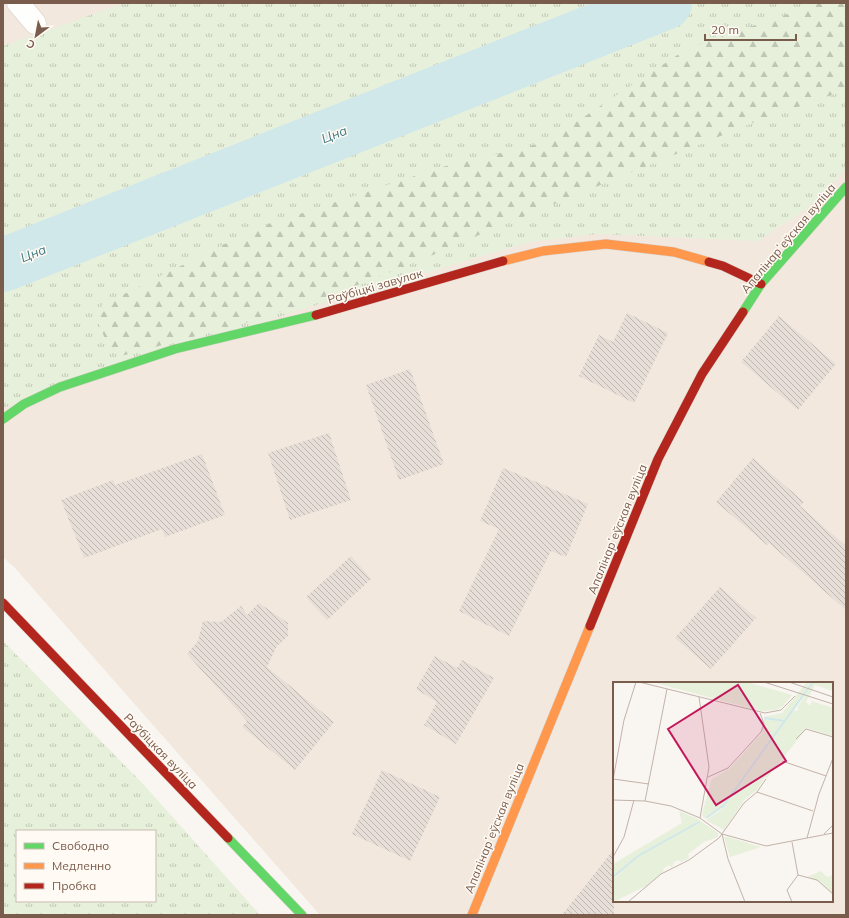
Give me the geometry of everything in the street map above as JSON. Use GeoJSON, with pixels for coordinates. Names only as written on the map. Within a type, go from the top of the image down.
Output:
{"type":"FeatureCollection","features":[{"type":"Feature","properties":{"kind":"street"},"geometry":{"type":"LineString","coordinates":[[18,3],[35,23]]}},
{"type":"Feature","properties":{"kind":"street","name":"Апалінарʼеўская вуліца"},"geometry":{"type":"LineString","coordinates":[[472,915],[658,459],[702,374],[761,284],[846,187]]}},
{"type":"Feature","properties":{"kind":"street","name":"Раўбіцкі завулак"},"geometry":{"type":"LineString","coordinates":[[3,420],[24,404],[60,387],[175,349],[307,318],[542,251],[606,244],[674,252],[723,266],[761,284]]}},
{"type":"Feature","properties":{"kind":"street","name":"Раўбіцкая вуліца"},"geometry":{"type":"LineString","coordinates":[[3,603],[302,915]]}},
{"type":"Feature","properties":{"kind":"shaded area"},"geometry":{"type":"Polygon","coordinates":[[[3,3],[846,3],[846,915],[320,915],[15,568],[3,557],[3,3]]]}},
{"type":"Feature","properties":{"kind":"green space"},"geometry":{"type":"Polygon","coordinates":[[[124,3],[634,3],[3,246],[3,46],[124,3]]]}},
{"type":"Feature","properties":{"kind":"green space"},"geometry":{"type":"Polygon","coordinates":[[[694,3],[846,3],[846,169],[808,208],[758,241],[597,234],[530,242],[306,308],[3,408],[3,275],[694,3]]]}},
{"type":"Feature","properties":{"kind":"green space"},"geometry":{"type":"Polygon","coordinates":[[[820,3],[846,3],[846,90],[762,119],[488,231],[426,258],[337,293],[256,320],[121,356],[106,342],[99,323],[102,305],[257,228],[442,167],[546,142],[688,48],[820,3]]]}},
{"type":"Feature","properties":{"kind":"green space"},"geometry":{"type":"Polygon","coordinates":[[[3,641],[144,785],[260,915],[3,915],[3,641]]]}},
{"type":"Feature","properties":{"kind":"building"},"geometry":{"type":"Polygon","coordinates":[[[627,313],[668,333],[634,403],[579,376],[599,335],[613,342],[627,313]]]}},
{"type":"Feature","properties":{"kind":"building"},"geometry":{"type":"Polygon","coordinates":[[[779,316],[836,364],[798,410],[741,362],[779,316]]]}},
{"type":"Feature","properties":{"kind":"building"},"geometry":{"type":"Polygon","coordinates":[[[410,369],[444,464],[399,480],[366,385],[410,369]]]}},
{"type":"Feature","properties":{"kind":"building"},"geometry":{"type":"Polygon","coordinates":[[[329,433],[351,500],[290,520],[268,453],[329,433]]]}},
{"type":"Feature","properties":{"kind":"building"},"geometry":{"type":"Polygon","coordinates":[[[202,454],[225,515],[165,537],[162,529],[84,558],[61,500],[113,480],[115,485],[202,454]]]}},
{"type":"Feature","properties":{"kind":"building"},"geometry":{"type":"Polygon","coordinates":[[[753,458],[804,502],[800,506],[846,546],[846,610],[769,543],[767,545],[716,502],[753,458]]]}},
{"type":"Feature","properties":{"kind":"building"},"geometry":{"type":"Polygon","coordinates":[[[503,468],[588,504],[566,557],[551,551],[509,636],[459,611],[499,529],[480,521],[503,468]]]}},
{"type":"Feature","properties":{"kind":"building"},"geometry":{"type":"Polygon","coordinates":[[[351,556],[371,579],[327,620],[306,597],[351,556]]]}},
{"type":"Feature","properties":{"kind":"building"},"geometry":{"type":"Polygon","coordinates":[[[720,587],[756,618],[711,669],[675,638],[720,587]]]}},
{"type":"Feature","properties":{"kind":"building"},"geometry":{"type":"Polygon","coordinates":[[[259,603],[288,623],[288,636],[277,646],[267,667],[334,722],[295,770],[242,727],[247,721],[187,654],[198,641],[203,621],[221,622],[241,606],[247,615],[259,603]]]}},
{"type":"Feature","properties":{"kind":"building"},"geometry":{"type":"Polygon","coordinates":[[[435,656],[457,668],[462,660],[494,678],[456,744],[424,725],[437,702],[416,689],[435,656]]]}},
{"type":"Feature","properties":{"kind":"building"},"geometry":{"type":"Polygon","coordinates":[[[382,770],[440,797],[410,861],[352,834],[382,770]]]}},
{"type":"Feature","properties":{"kind":"building"},"geometry":{"type":"Polygon","coordinates":[[[613,850],[614,915],[562,915],[613,850]]]}},
{"type":"Feature","properties":{"kind":"waterway","name":"Цна"},"geometry":{"type":"LineString","coordinates":[[3,265],[665,3]]}},
{"type":"Feature","properties":{"kind":"traffic: fast"},"geometry":{"type":"LineString","coordinates":[[743,312],[761,284],[846,187]]}},
{"type":"Feature","properties":{"kind":"traffic: fast"},"geometry":{"type":"LineString","coordinates":[[3,419],[24,404],[60,387],[175,349],[316,315]]}},
{"type":"Feature","properties":{"kind":"traffic: fast"},"geometry":{"type":"LineString","coordinates":[[228,838],[302,915]]}},
{"type":"Feature","properties":{"kind":"traffic: slow"},"geometry":{"type":"LineString","coordinates":[[503,261],[543,251],[606,244],[674,252],[709,262]]}},
{"type":"Feature","properties":{"kind":"traffic: slow"},"geometry":{"type":"LineString","coordinates":[[472,915],[590,626]]}},
{"type":"Feature","properties":{"kind":"traffic: jam"},"geometry":{"type":"LineString","coordinates":[[316,315],[503,261]]}},
{"type":"Feature","properties":{"kind":"traffic: jam"},"geometry":{"type":"LineString","coordinates":[[709,262],[723,266],[761,284]]}},
{"type":"Feature","properties":{"kind":"traffic: jam"},"geometry":{"type":"LineString","coordinates":[[590,626],[658,459],[702,374],[743,312]]}},
{"type":"Feature","properties":{"kind":"traffic: jam"},"geometry":{"type":"LineString","coordinates":[[3,603],[228,838]]}}]}
